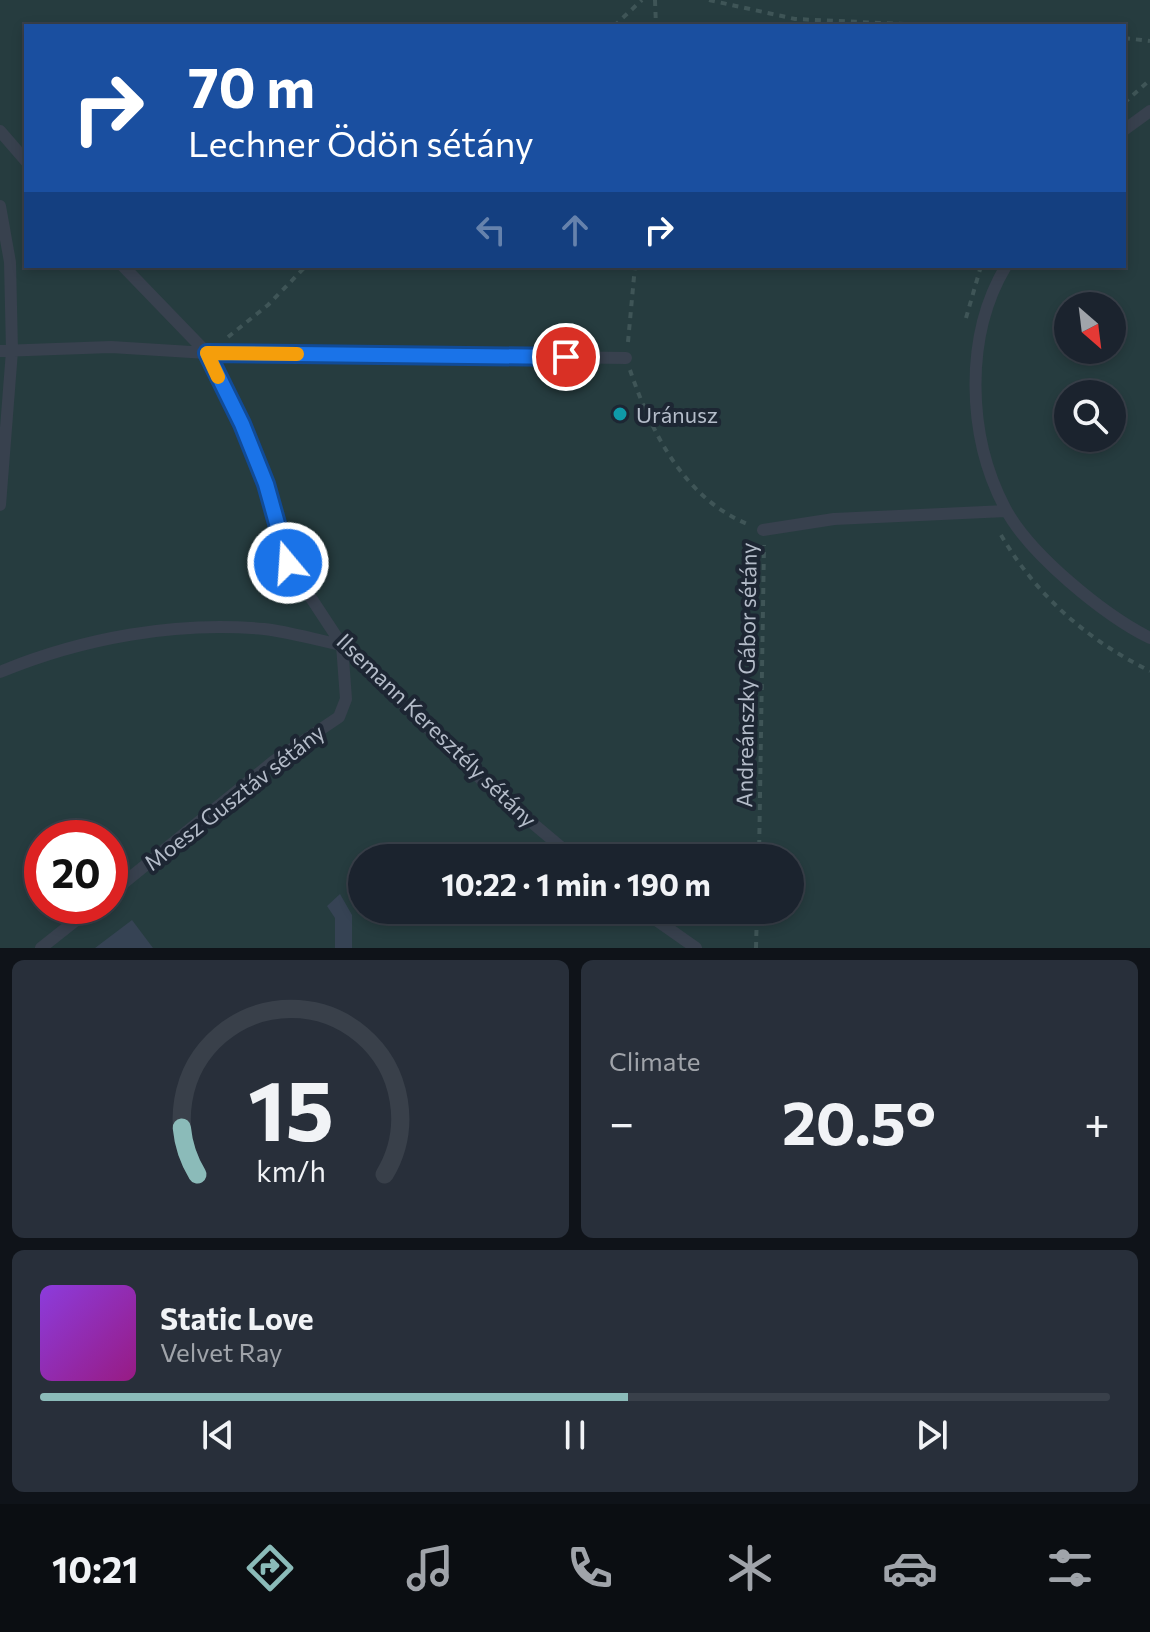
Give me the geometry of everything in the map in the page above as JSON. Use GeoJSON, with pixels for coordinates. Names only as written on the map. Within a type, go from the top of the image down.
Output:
{"type":"FeatureCollection","features":[{"type":"Feature","properties":{"kind":"lane"},"geometry":{"type":"LineString","coordinates":[[1126,129],[1150,111]]}},
{"type":"Feature","properties":{"kind":"lane"},"geometry":{"type":"LineString","coordinates":[[0,131],[24,159]]}},
{"type":"Feature","properties":{"kind":"lane"},"geometry":{"type":"LineString","coordinates":[[0,206],[10,262],[0,505]]}},
{"type":"Feature","properties":{"kind":"lane","name":"Ilsemann Keresztély sétány"},"geometry":{"type":"LineString","coordinates":[[125,268],[207,353],[242,424],[266,484],[288,563],[342,645],[486,784],[557,844]]}},
{"type":"Feature","properties":{"kind":"lane"},"geometry":{"type":"LineString","coordinates":[[1005,268],[985,315],[974,370],[984,448],[1006,511],[1058,570],[1090,598],[1150,638]]}},
{"type":"Feature","properties":{"kind":"lane"},"geometry":{"type":"LineString","coordinates":[[6,351],[111,347],[207,353],[626,358]]}},
{"type":"Feature","properties":{"kind":"lane"},"geometry":{"type":"LineString","coordinates":[[763,530],[834,519],[1006,511]]}},
{"type":"Feature","properties":{"kind":"lane"},"geometry":{"type":"LineString","coordinates":[[0,672],[48,653],[186,626],[266,629],[342,645]]}},
{"type":"Feature","properties":{"kind":"lane","name":"Moesz Gusztáv sétány"},"geometry":{"type":"LineString","coordinates":[[128,879],[274,761],[339,717],[346,699],[342,645]]}},
{"type":"Feature","properties":{"kind":"lane"},"geometry":{"type":"LineString","coordinates":[[41,948],[71,924]]}},
{"type":"Feature","properties":{"kind":"lane"},"geometry":{"type":"LineString","coordinates":[[662,924],[696,948]]}},
{"type":"Feature","properties":{"kind":"path"},"geometry":{"type":"LineString","coordinates":[[616,24],[642,0]]}},
{"type":"Feature","properties":{"kind":"path"},"geometry":{"type":"LineString","coordinates":[[655,0],[656,24]]}},
{"type":"Feature","properties":{"kind":"path"},"geometry":{"type":"LineString","coordinates":[[709,0],[795,19],[903,24]]}},
{"type":"Feature","properties":{"kind":"path"},"geometry":{"type":"LineString","coordinates":[[1126,38],[1150,41]]}},
{"type":"Feature","properties":{"kind":"path"},"geometry":{"type":"LineString","coordinates":[[1126,101],[1150,80]]}},
{"type":"Feature","properties":{"kind":"path"},"geometry":{"type":"LineString","coordinates":[[207,353],[268,305],[304,268]]}},
{"type":"Feature","properties":{"kind":"path"},"geometry":{"type":"LineString","coordinates":[[626,358],[635,268]]}},
{"type":"Feature","properties":{"kind":"path","name":"Andreánszky Gábor sétány"},"geometry":{"type":"LineString","coordinates":[[626,358],[647,420],[673,462],[731,518],[763,530],[767,575],[759,844]]}},
{"type":"Feature","properties":{"kind":"path"},"geometry":{"type":"LineString","coordinates":[[988,513],[1017,563],[1062,614],[1121,657],[1150,671]]}},
{"type":"Feature","properties":{"kind":"path"},"geometry":{"type":"LineString","coordinates":[[756,948],[757,924]]}},
{"type":"Feature","properties":{"kind":"green space"},"geometry":{"type":"Polygon","coordinates":[[[0,0],[1150,0],[1150,948],[0,948],[0,0]]]}},
{"type":"Feature","properties":{"kind":"building"},"geometry":{"type":"Polygon","coordinates":[[[340,894],[348,908],[348,924],[352,924],[352,948],[335,948],[335,918],[327,906],[340,894]]]}},
{"type":"Feature","properties":{"kind":"building"},"geometry":{"type":"Polygon","coordinates":[[[132,920],[153,948],[95,948],[128,924],[132,920]]]}},
{"type":"Feature","properties":{"kind":"slow traffic"},"geometry":{"type":"LineString","coordinates":[[218,377],[207,353],[297,354]]}},
{"type":"Feature","properties":{"kind":"place","name":"Uránusz"},"geometry":{"type":"Point","coordinates":[620,414]}},
{"type":"Feature","properties":{"kind":"route"},"geometry":{"type":"LineString","coordinates":[[288,563],[266,484],[242,424],[207,353],[566,357]]}}]}
